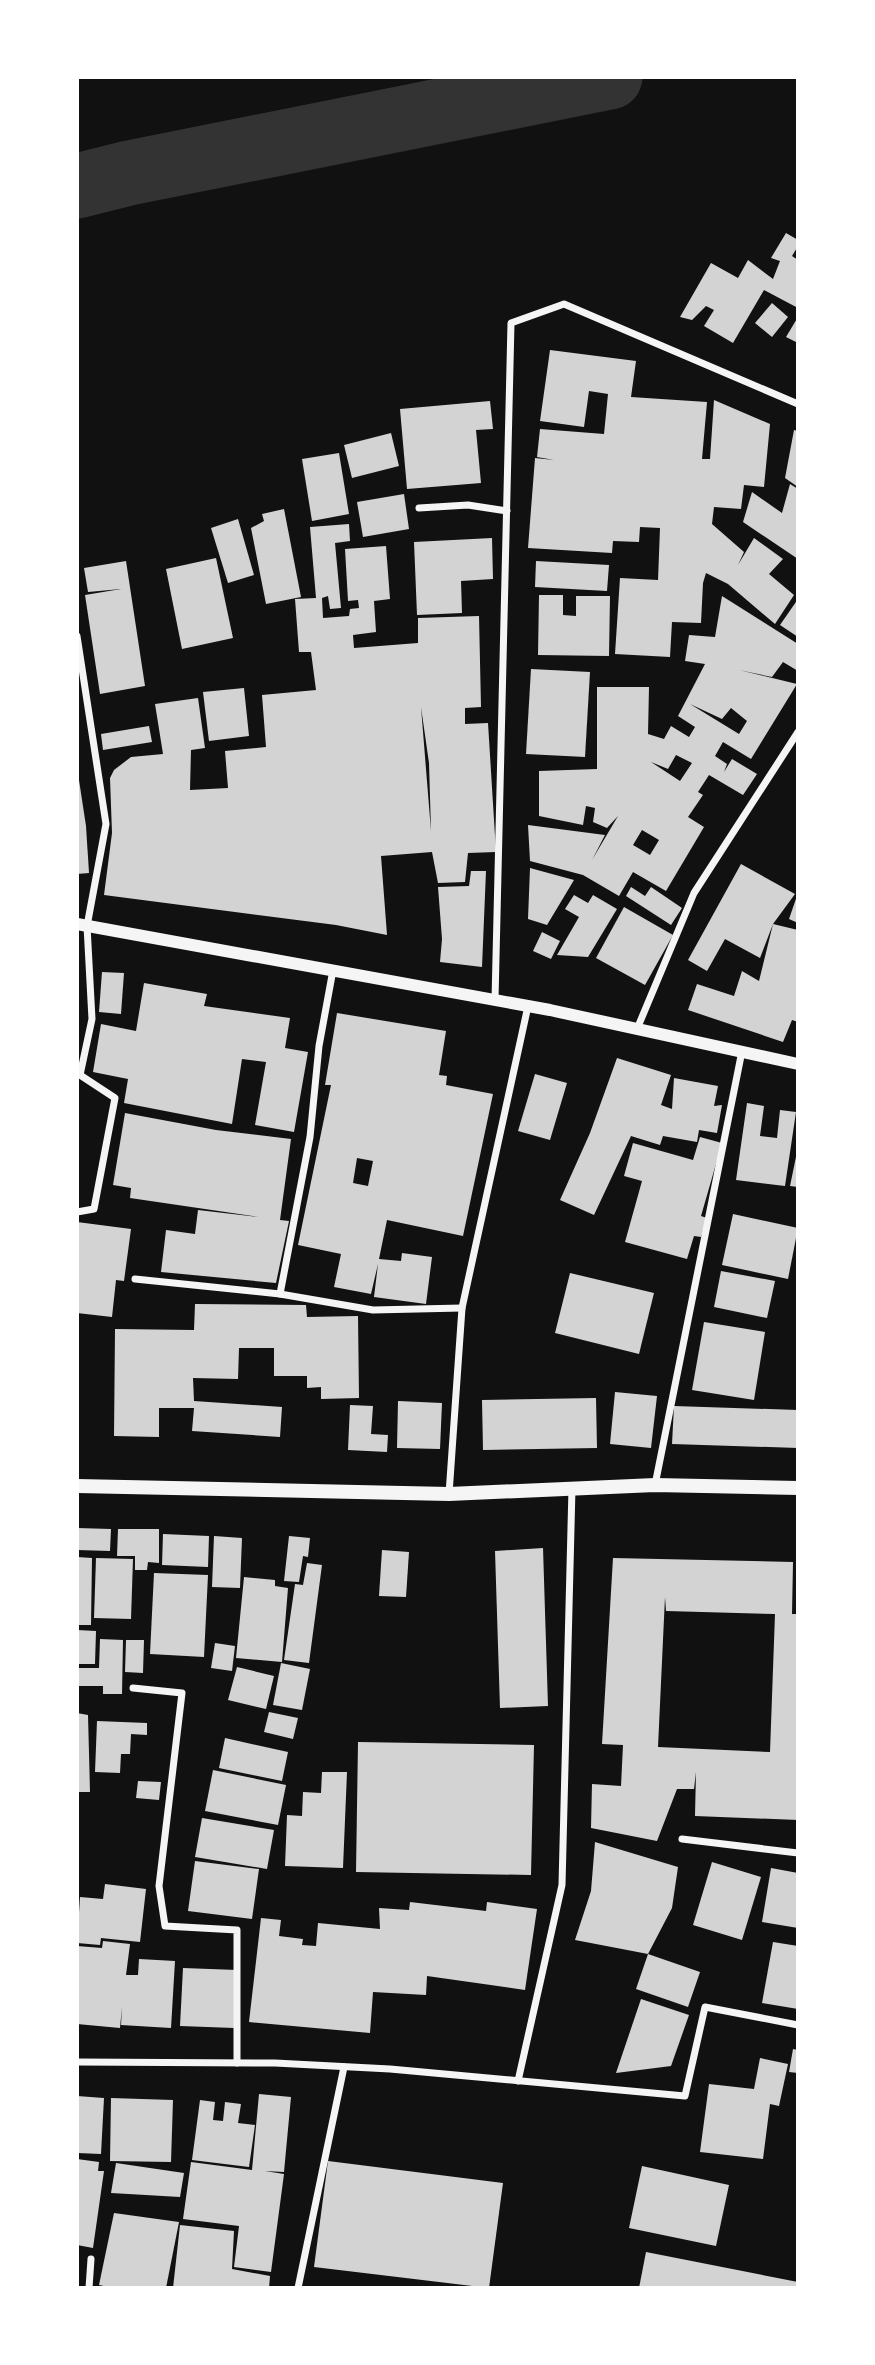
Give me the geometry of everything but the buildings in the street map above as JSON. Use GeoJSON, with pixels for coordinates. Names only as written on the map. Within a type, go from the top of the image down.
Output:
{"type":"FeatureCollection","features":[{"type":"Feature","properties":{"kind":"main road"},"geometry":{"type":"LineString","coordinates":[[77,1486],[449,1494],[655,1485],[798,1488]]}},
{"type":"Feature","properties":{"kind":"street"},"geometry":{"type":"LineString","coordinates":[[495,999],[512,323],[564,304],[798,404]]}},
{"type":"Feature","properties":{"kind":"street"},"geometry":{"type":"LineString","coordinates":[[419,508],[468,505],[507,511]]}},
{"type":"Feature","properties":{"kind":"street"},"geometry":{"type":"LineString","coordinates":[[77,636],[106,824],[82,925],[92,1018],[80,1074],[115,1098],[94,1209],[77,1212]]}},
{"type":"Feature","properties":{"kind":"street"},"geometry":{"type":"LineString","coordinates":[[637,1029],[694,893],[798,732]]}},
{"type":"Feature","properties":{"kind":"street"},"geometry":{"type":"LineString","coordinates":[[82,925],[495,999],[798,1063]]}},
{"type":"Feature","properties":{"kind":"street"},"geometry":{"type":"LineString","coordinates":[[280,1294],[310,1137],[319,1046],[333,970]]}},
{"type":"Feature","properties":{"kind":"street"},"geometry":{"type":"LineString","coordinates":[[449,1494],[462,1308],[528,1006]]}},
{"type":"Feature","properties":{"kind":"street"},"geometry":{"type":"LineString","coordinates":[[655,1485],[742,1051]]}},
{"type":"Feature","properties":{"kind":"street"},"geometry":{"type":"LineString","coordinates":[[135,1279],[280,1294],[373,1310],[462,1308]]}},
{"type":"Feature","properties":{"kind":"street"},"geometry":{"type":"LineString","coordinates":[[518,2081],[562,1885],[572,1488]]}},
{"type":"Feature","properties":{"kind":"street"},"geometry":{"type":"LineString","coordinates":[[133,1688],[182,1693],[159,1886],[165,1926],[237,1930],[237,2063]]}},
{"type":"Feature","properties":{"kind":"street"},"geometry":{"type":"LineString","coordinates":[[682,1839],[798,1853]]}},
{"type":"Feature","properties":{"kind":"street"},"geometry":{"type":"LineString","coordinates":[[77,2062],[390,2068],[685,2096],[705,2007],[798,2025]]}},
{"type":"Feature","properties":{"kind":"street"},"geometry":{"type":"LineString","coordinates":[[298,2288],[344,2067]]}},
{"type":"Feature","properties":{"kind":"street"},"geometry":{"type":"LineString","coordinates":[[89,2288],[91,2259]]}},
{"type":"Feature","properties":{"kind":"waterway"},"geometry":{"type":"LineString","coordinates":[[77,186],[129,173],[610,77]]}}]}
